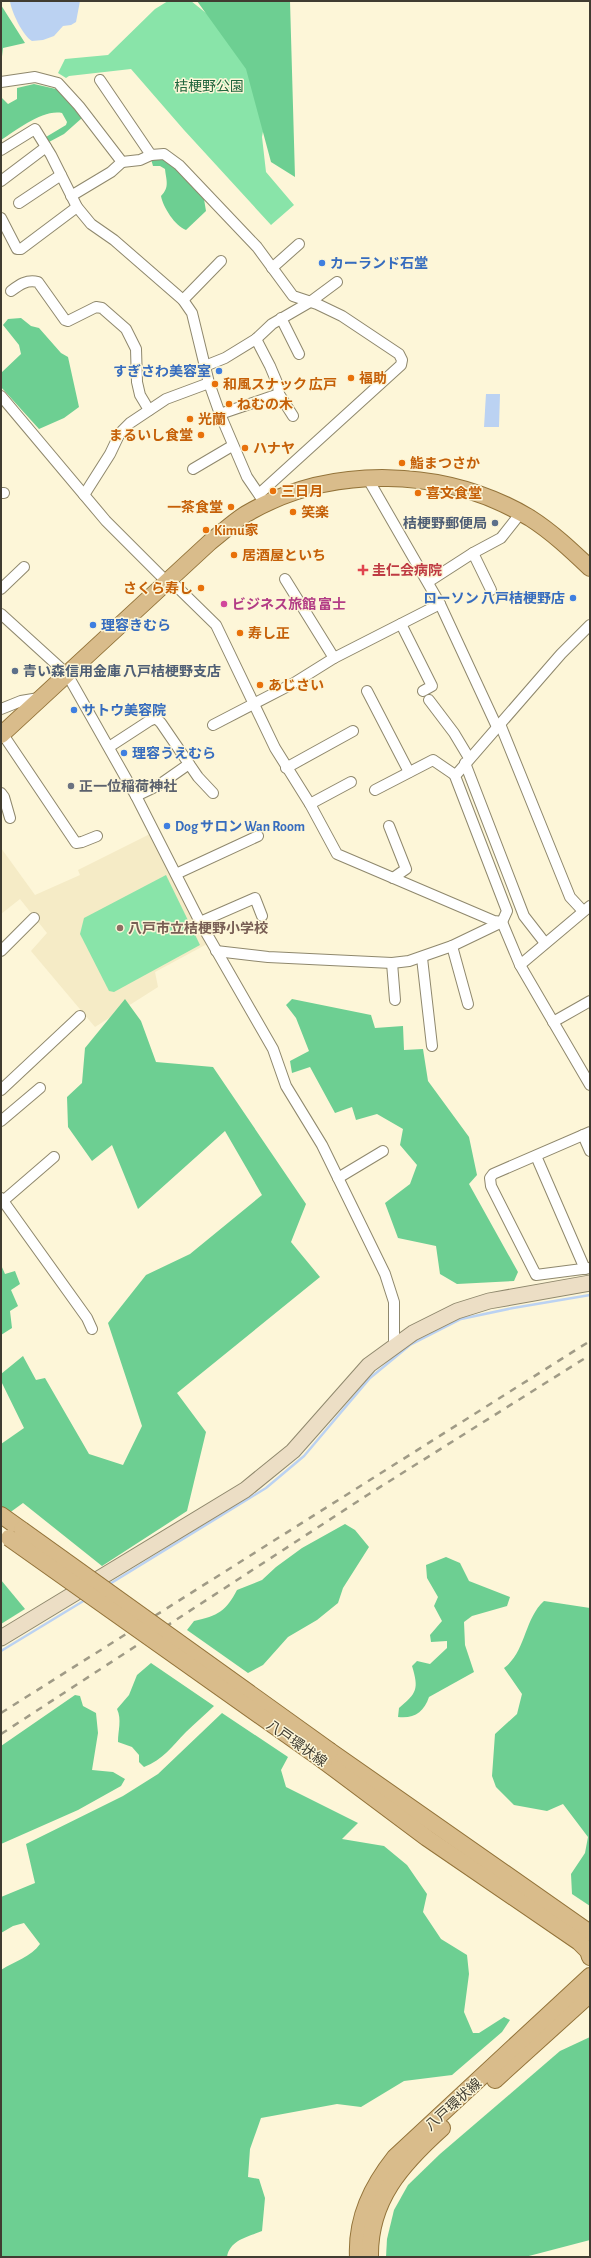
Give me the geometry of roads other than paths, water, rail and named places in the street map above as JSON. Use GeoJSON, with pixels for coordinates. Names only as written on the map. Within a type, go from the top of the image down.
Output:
{"type":"FeatureCollection","features":[{"type":"Feature","properties":{"kind":"main road"},"geometry":{"type":"LineString","coordinates":[[2,734],[210,542],[263,499],[325,484],[368,478],[395,478],[446,485],[494,501],[520,514],[564,543],[590,568]]}},
{"type":"Feature","properties":{"kind":"main road","name":"八戸環状線"},"geometry":{"type":"LineString","coordinates":[[1,1515],[11,1534],[327,1756],[590,1933]]}},
{"type":"Feature","properties":{"kind":"main road","name":"八戸環状線"},"geometry":{"type":"LineString","coordinates":[[327,1756],[427,1838],[578,1942],[588,1951],[590,1956]]}},
{"type":"Feature","properties":{"kind":"main road","name":"八戸環状線"},"geometry":{"type":"LineString","coordinates":[[358,2257],[360,2225],[366,2204],[374,2186],[395,2157],[590,1976]]}},
{"type":"Feature","properties":{"kind":"main road","name":"八戸環状線"},"geometry":{"type":"LineString","coordinates":[[370,2257],[371,2233],[377,2211],[384,2192],[394,2178],[433,2136],[590,1994]]}},
{"type":"Feature","properties":{"kind":"street"},"geometry":{"type":"LineString","coordinates":[[1,82],[35,77],[58,83],[79,106],[122,162]]}},
{"type":"Feature","properties":{"kind":"street"},"geometry":{"type":"LineString","coordinates":[[100,80],[150,155]]}},
{"type":"Feature","properties":{"kind":"street"},"geometry":{"type":"LineString","coordinates":[[1,150],[35,129],[77,207],[91,224],[114,240],[183,300],[195,320],[209,384],[232,446],[247,478],[263,499],[401,366],[402,360],[399,354],[376,337],[342,316],[293,296],[257,246],[235,221],[179,165],[164,154],[150,155],[140,160],[122,162],[111,172],[72,196]]}},
{"type":"Feature","properties":{"kind":"street"},"geometry":{"type":"LineString","coordinates":[[1,181],[46,147]]}},
{"type":"Feature","properties":{"kind":"street"},"geometry":{"type":"LineString","coordinates":[[19,203],[61,175]]}},
{"type":"Feature","properties":{"kind":"street"},"geometry":{"type":"LineString","coordinates":[[1,218],[17,249],[21,249],[77,207]]}},
{"type":"Feature","properties":{"kind":"street"},"geometry":{"type":"LineString","coordinates":[[272,268],[298,244]]}},
{"type":"Feature","properties":{"kind":"street"},"geometry":{"type":"LineString","coordinates":[[183,300],[221,261]]}},
{"type":"Feature","properties":{"kind":"street"},"geometry":{"type":"LineString","coordinates":[[11,291],[22,283],[32,280],[38,282],[68,322],[96,307],[102,308],[126,329],[132,338],[138,364],[137,382],[140,395],[148,410]]}},
{"type":"Feature","properties":{"kind":"street"},"geometry":{"type":"LineString","coordinates":[[205,366],[225,358],[256,339],[262,332],[282,318],[310,302],[337,282]]}},
{"type":"Feature","properties":{"kind":"street"},"geometry":{"type":"LineString","coordinates":[[282,318],[299,354]]}},
{"type":"Feature","properties":{"kind":"street"},"geometry":{"type":"LineString","coordinates":[[256,339],[278,385],[279,394],[293,416]]}},
{"type":"Feature","properties":{"kind":"street"},"geometry":{"type":"LineString","coordinates":[[84,495],[110,454],[120,433],[130,423],[166,399],[209,384]]}},
{"type":"Feature","properties":{"kind":"street"},"geometry":{"type":"LineString","coordinates":[[220,414],[279,394]]}},
{"type":"Feature","properties":{"kind":"street"},"geometry":{"type":"LineString","coordinates":[[2,399],[106,521],[216,625],[286,768],[310,804],[337,854],[494,921],[502,922]]}},
{"type":"Feature","properties":{"kind":"street"},"geometry":{"type":"LineString","coordinates":[[193,469],[232,446]]}},
{"type":"Feature","properties":{"kind":"street"},"geometry":{"type":"LineString","coordinates":[[368,478],[440,604],[498,725],[570,897],[587,908],[520,965]]}},
{"type":"Feature","properties":{"kind":"street"},"geometry":{"type":"LineString","coordinates":[[428,582],[473,553],[501,538],[520,514]]}},
{"type":"Feature","properties":{"kind":"street"},"geometry":{"type":"LineString","coordinates":[[473,553],[491,590]]}},
{"type":"Feature","properties":{"kind":"street"},"geometry":{"type":"LineString","coordinates":[[1,589],[24,567]]}},
{"type":"Feature","properties":{"kind":"street"},"geometry":{"type":"LineString","coordinates":[[285,579],[334,658]]}},
{"type":"Feature","properties":{"kind":"street"},"geometry":{"type":"LineString","coordinates":[[214,725],[294,683],[334,658],[440,604]]}},
{"type":"Feature","properties":{"kind":"street"},"geometry":{"type":"LineString","coordinates":[[2,617],[67,674],[136,796],[200,922],[273,1049],[286,1086],[322,1145],[385,1274],[394,1302],[394,1345]]}},
{"type":"Feature","properties":{"kind":"street"},"geometry":{"type":"LineString","coordinates":[[401,624],[432,686],[423,691]]}},
{"type":"Feature","properties":{"kind":"street"},"geometry":{"type":"LineString","coordinates":[[455,775],[498,725],[590,625]]}},
{"type":"Feature","properties":{"kind":"street"},"geometry":{"type":"LineString","coordinates":[[367,691],[409,772]]}},
{"type":"Feature","properties":{"kind":"street"},"geometry":{"type":"LineString","coordinates":[[1,709],[21,701],[41,698]]}},
{"type":"Feature","properties":{"kind":"street"},"geometry":{"type":"LineString","coordinates":[[429,700],[454,733],[467,761],[524,916],[545,943]]}},
{"type":"Feature","properties":{"kind":"street"},"geometry":{"type":"LineString","coordinates":[[109,747],[156,718],[189,764],[213,793]]}},
{"type":"Feature","properties":{"kind":"street"},"geometry":{"type":"LineString","coordinates":[[286,768],[353,731]]}},
{"type":"Feature","properties":{"kind":"street"},"geometry":{"type":"LineString","coordinates":[[2,734],[76,843],[97,836]]}},
{"type":"Feature","properties":{"kind":"street"},"geometry":{"type":"LineString","coordinates":[[216,951],[268,957],[392,963],[422,958],[452,946],[502,922],[508,911],[455,775],[433,760],[375,790]]}},
{"type":"Feature","properties":{"kind":"street"},"geometry":{"type":"LineString","coordinates":[[136,796],[159,784],[189,764]]}},
{"type":"Feature","properties":{"kind":"street"},"geometry":{"type":"LineString","coordinates":[[310,804],[351,782]]}},
{"type":"Feature","properties":{"kind":"street"},"geometry":{"type":"LineString","coordinates":[[1,793],[4,797],[10,818]]}},
{"type":"Feature","properties":{"kind":"street"},"geometry":{"type":"LineString","coordinates":[[389,826],[406,869],[393,878]]}},
{"type":"Feature","properties":{"kind":"street"},"geometry":{"type":"LineString","coordinates":[[176,874],[258,836]]}},
{"type":"Feature","properties":{"kind":"street"},"geometry":{"type":"LineString","coordinates":[[200,922],[255,898],[262,916]]}},
{"type":"Feature","properties":{"kind":"street"},"geometry":{"type":"LineString","coordinates":[[1,951],[34,918]]}},
{"type":"Feature","properties":{"kind":"street"},"geometry":{"type":"LineString","coordinates":[[502,922],[520,965],[553,1022],[587,1071],[590,1084]]}},
{"type":"Feature","properties":{"kind":"street"},"geometry":{"type":"LineString","coordinates":[[452,946],[468,1004]]}},
{"type":"Feature","properties":{"kind":"street"},"geometry":{"type":"LineString","coordinates":[[422,958],[432,1046]]}},
{"type":"Feature","properties":{"kind":"street"},"geometry":{"type":"LineString","coordinates":[[392,963],[395,1000]]}},
{"type":"Feature","properties":{"kind":"street"},"geometry":{"type":"LineString","coordinates":[[553,1022],[590,1001]]}},
{"type":"Feature","properties":{"kind":"street"},"geometry":{"type":"LineString","coordinates":[[1,1090],[80,1016]]}},
{"type":"Feature","properties":{"kind":"street"},"geometry":{"type":"LineString","coordinates":[[1,1121],[40,1088]]}},
{"type":"Feature","properties":{"kind":"street"},"geometry":{"type":"LineString","coordinates":[[536,1156],[588,1268],[536,1275],[491,1186],[490,1178],[493,1174],[586,1134],[590,1151]]}},
{"type":"Feature","properties":{"kind":"street"},"geometry":{"type":"LineString","coordinates":[[338,1178],[384,1151]]}},
{"type":"Feature","properties":{"kind":"street"},"geometry":{"type":"LineString","coordinates":[[54,1157],[2,1200],[87,1318],[92,1329]]}},
{"type":"Feature","properties":{"kind":"street"},"geometry":{"type":"LineString","coordinates":[[1,1638],[245,1490],[292,1451],[369,1365],[394,1345],[434,1321],[489,1301],[590,1283]]}},
{"type":"Feature","properties":{"kind":"water"},"geometry":{"type":"Polygon","coordinates":[[[10,1],[80,1],[76,22],[71,25],[63,26],[54,36],[43,40],[32,41],[25,34],[18,23],[10,1]]]}},
{"type":"Feature","properties":{"kind":"water"},"geometry":{"type":"Polygon","coordinates":[[[486,394],[500,394],[499,427],[484,427],[486,394]]]}},
{"type":"Feature","properties":{"kind":"waterway"},"geometry":{"type":"LineString","coordinates":[[108,1585],[266,1488],[304,1456],[370,1378],[410,1345],[461,1319],[513,1308],[590,1295]]}},
{"type":"Feature","properties":{"kind":"waterway"},"geometry":{"type":"LineString","coordinates":[[1,1651],[85,1600]]}},
{"type":"Feature","properties":{"kind":"railway"},"geometry":{"type":"LineString","coordinates":[[1,1713],[590,1341]]}},
{"type":"Feature","properties":{"kind":"railway"},"geometry":{"type":"LineString","coordinates":[[1,1734],[369,1494],[590,1355]]}},
{"type":"Feature","properties":{"kind":"place","name":"カーランド石堂"},"geometry":{"type":"Point","coordinates":[322,263]}},
{"type":"Feature","properties":{"kind":"place","name":"すぎさわ美容室"},"geometry":{"type":"Point","coordinates":[219,371]}},
{"type":"Feature","properties":{"kind":"place","name":"福助"},"geometry":{"type":"Point","coordinates":[351,378]}},
{"type":"Feature","properties":{"kind":"place","name":"和風スナック 広戸"},"geometry":{"type":"Point","coordinates":[215,384]}},
{"type":"Feature","properties":{"kind":"place","name":"ねむの木"},"geometry":{"type":"Point","coordinates":[229,404]}},
{"type":"Feature","properties":{"kind":"place","name":"光蘭"},"geometry":{"type":"Point","coordinates":[190,419]}},
{"type":"Feature","properties":{"kind":"place","name":"まるいし食堂"},"geometry":{"type":"Point","coordinates":[201,435]}},
{"type":"Feature","properties":{"kind":"place","name":"ハナヤ"},"geometry":{"type":"Point","coordinates":[245,448]}},
{"type":"Feature","properties":{"kind":"place","name":"鮨まつさか"},"geometry":{"type":"Point","coordinates":[402,463]}},
{"type":"Feature","properties":{"kind":"place","name":"三日月"},"geometry":{"type":"Point","coordinates":[273,491]}},
{"type":"Feature","properties":{"kind":"place","name":"喜文食堂"},"geometry":{"type":"Point","coordinates":[418,493]}},
{"type":"Feature","properties":{"kind":"place","name":"一茶食堂"},"geometry":{"type":"Point","coordinates":[231,507]}},
{"type":"Feature","properties":{"kind":"place","name":"笑楽"},"geometry":{"type":"Point","coordinates":[293,512]}},
{"type":"Feature","properties":{"kind":"place","name":"桔梗野郵便局"},"geometry":{"type":"Point","coordinates":[495,523]}},
{"type":"Feature","properties":{"kind":"place","name":"Kimu家"},"geometry":{"type":"Point","coordinates":[206,530]}},
{"type":"Feature","properties":{"kind":"place","name":"居酒屋といち"},"geometry":{"type":"Point","coordinates":[234,555]}},
{"type":"Feature","properties":{"kind":"place","name":"圭仁会病院"},"geometry":{"type":"Point","coordinates":[363,570]}},
{"type":"Feature","properties":{"kind":"place","name":"さくら寿し"},"geometry":{"type":"Point","coordinates":[201,588]}},
{"type":"Feature","properties":{"kind":"place","name":"ローソン 八戸桔梗野店"},"geometry":{"type":"Point","coordinates":[573,598]}},
{"type":"Feature","properties":{"kind":"place","name":"ビジネス旅館 富士"},"geometry":{"type":"Point","coordinates":[224,604]}},
{"type":"Feature","properties":{"kind":"place","name":"理容きむら"},"geometry":{"type":"Point","coordinates":[93,625]}},
{"type":"Feature","properties":{"kind":"place","name":"寿し正"},"geometry":{"type":"Point","coordinates":[240,633]}},
{"type":"Feature","properties":{"kind":"place","name":"青い森信用金庫 八戸桔梗野支店"},"geometry":{"type":"Point","coordinates":[15,671]}},
{"type":"Feature","properties":{"kind":"place","name":"あじさい"},"geometry":{"type":"Point","coordinates":[260,685]}},
{"type":"Feature","properties":{"kind":"place","name":"サトウ美容院"},"geometry":{"type":"Point","coordinates":[74,710]}},
{"type":"Feature","properties":{"kind":"place","name":"理容うえむら"},"geometry":{"type":"Point","coordinates":[124,753]}},
{"type":"Feature","properties":{"kind":"place","name":"正一位稲荷神社"},"geometry":{"type":"Point","coordinates":[71,786]}},
{"type":"Feature","properties":{"kind":"place","name":"Dog サロン Wan Room"},"geometry":{"type":"Point","coordinates":[167,826]}},
{"type":"Feature","properties":{"kind":"place","name":"八戸市立桔梗野小学校"},"geometry":{"type":"Point","coordinates":[120,928]}},
{"type":"Feature","properties":{"kind":"park label","name":"桔梗野公園"},"geometry":{"type":"Point","coordinates":[209,86]}}]}
